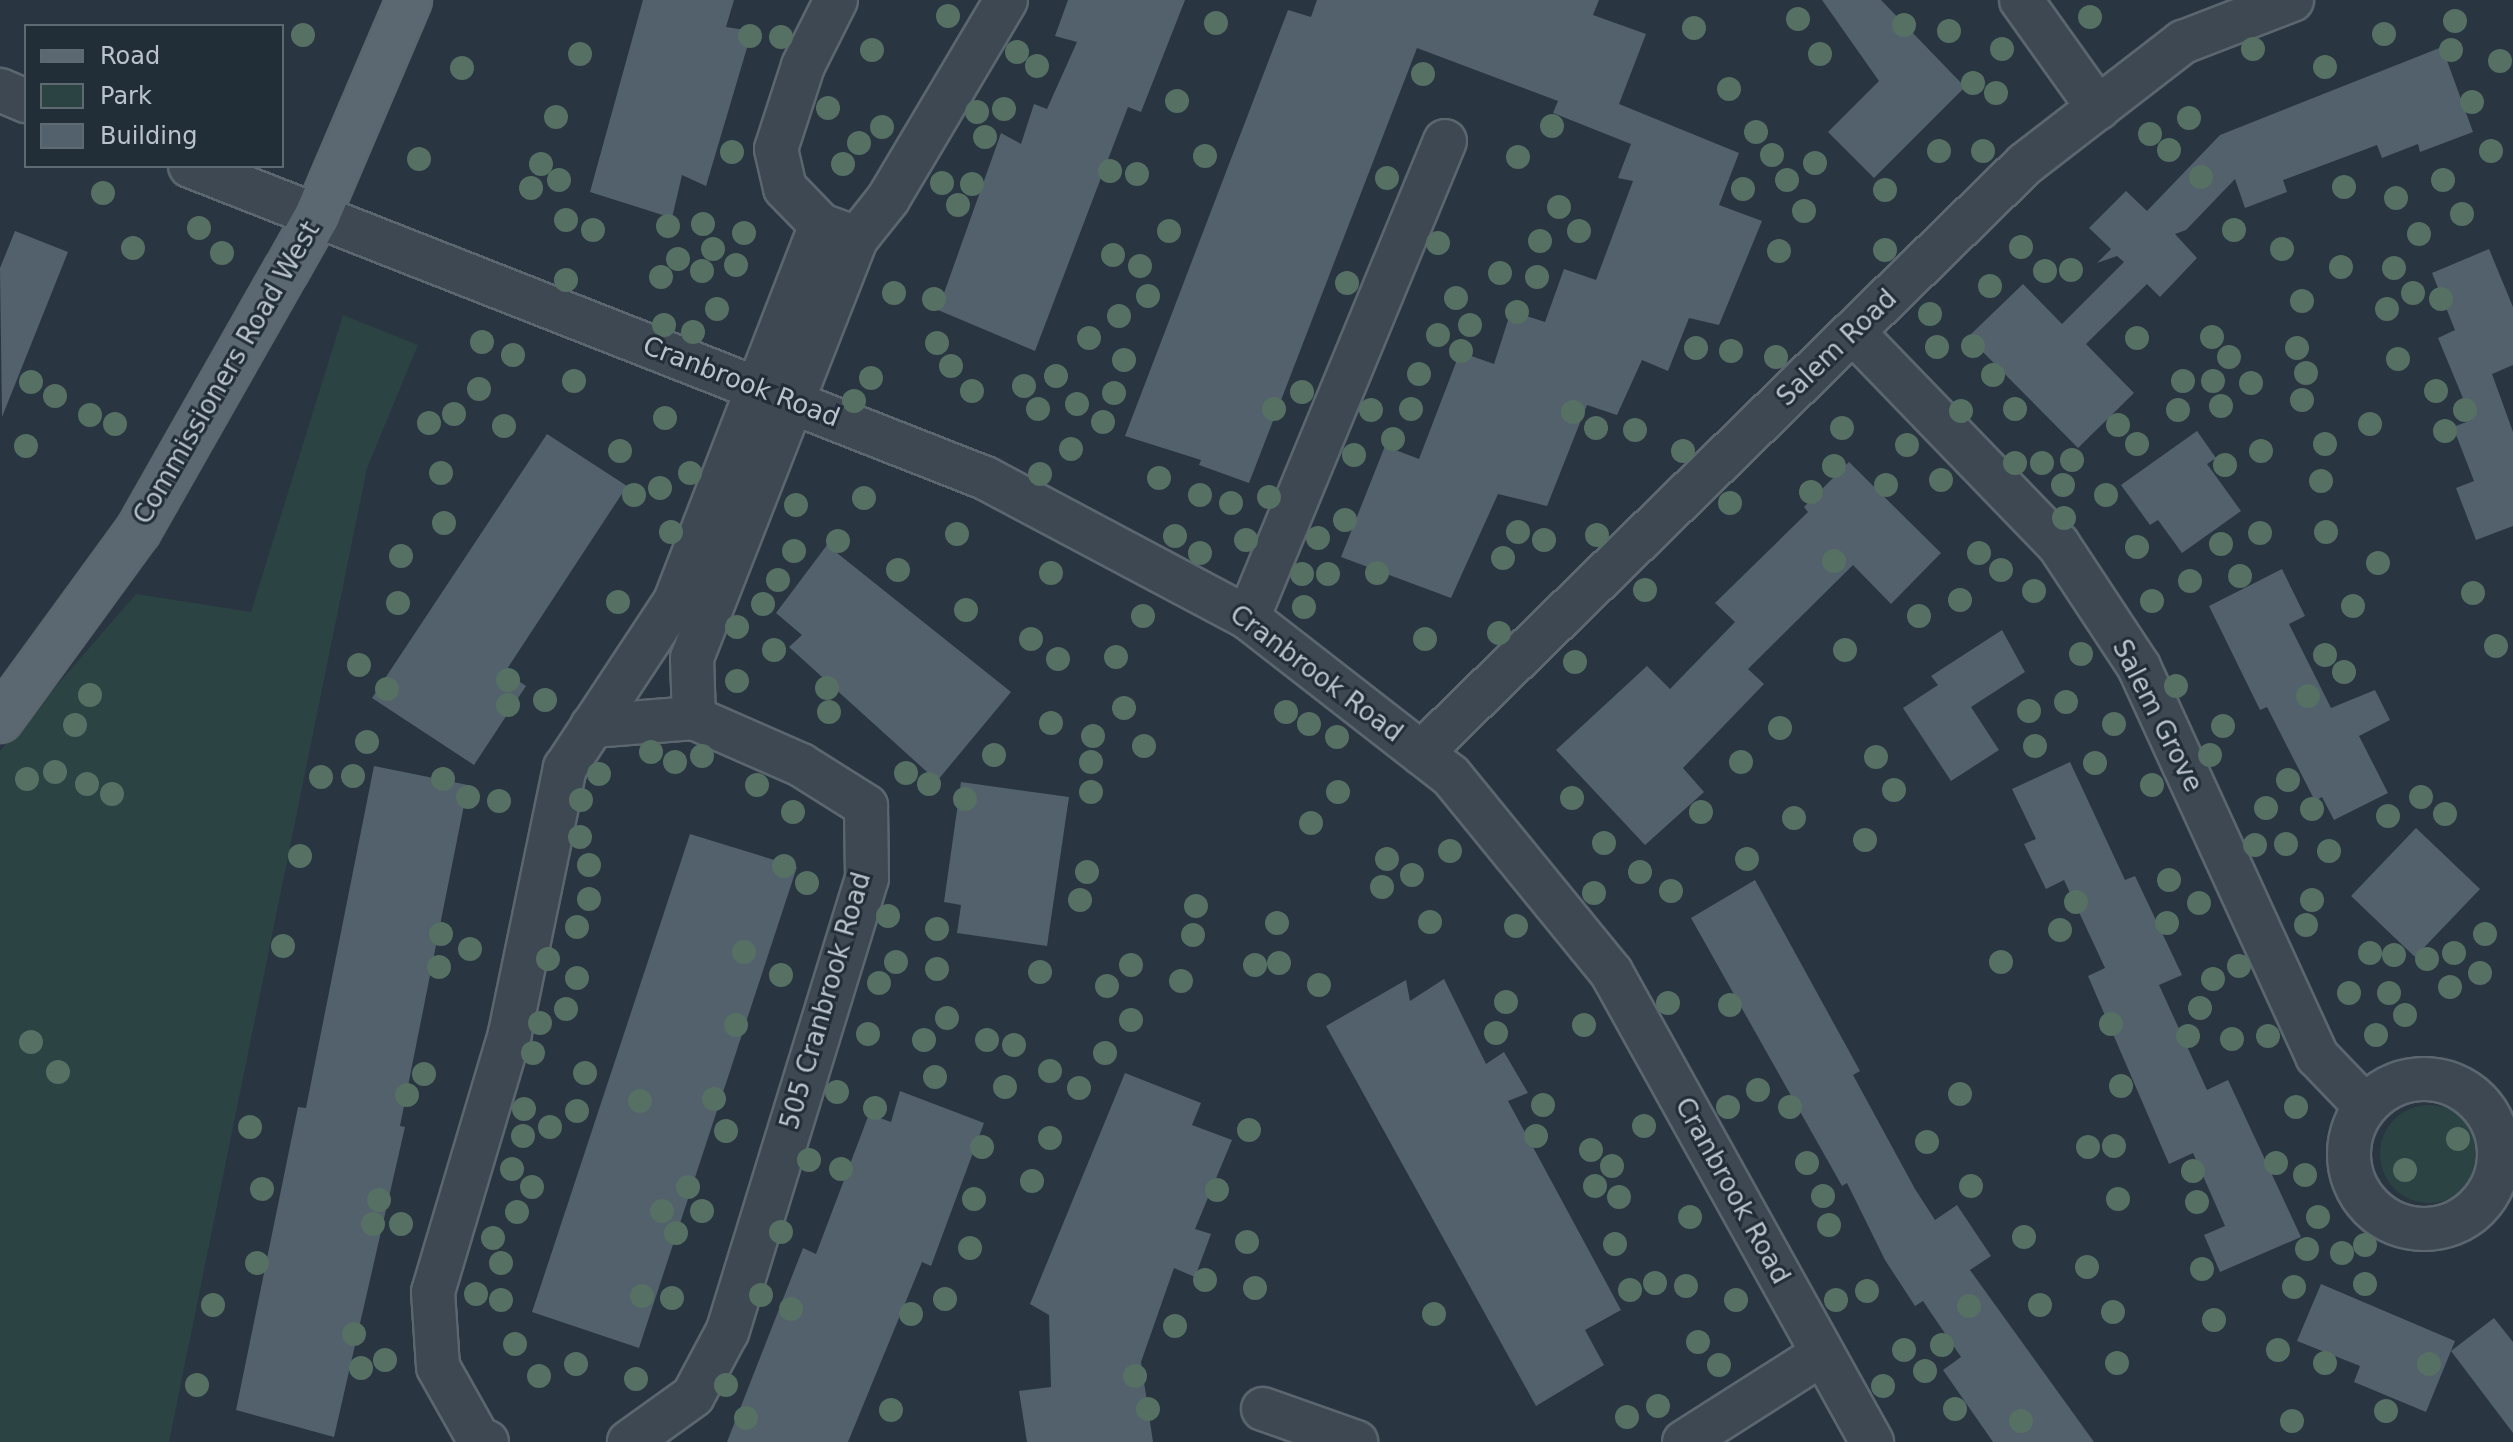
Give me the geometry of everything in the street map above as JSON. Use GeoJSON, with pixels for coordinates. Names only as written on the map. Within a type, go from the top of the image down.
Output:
{"type":"FeatureCollection","features":[{"type":"Feature","properties":{"kind":"main road","name":"Commissioners Road West"},"geometry":{"type":"LineString","coordinates":[[0,720],[138,531],[317,216],[409,0]]}},
{"type":"Feature","properties":{"kind":"street"},"geometry":{"type":"LineString","coordinates":[[836,0],[803,66],[776,149],[785,188],[839,232]]}},
{"type":"Feature","properties":{"kind":"street"},"geometry":{"type":"LineString","coordinates":[[487,1442],[478,1438],[438,1367],[433,1292],[510,1033],[565,768],[675,601],[774,395],[839,232],[888,199],[1006,0]]}},
{"type":"Feature","properties":{"kind":"street"},"geometry":{"type":"LineString","coordinates":[[2021,0],[2098,108]]}},
{"type":"Feature","properties":{"kind":"street","name":"Salem Road"},"geometry":{"type":"LineString","coordinates":[[1421,753],[2025,164],[2183,42],[2292,0]]}},
{"type":"Feature","properties":{"kind":"street"},"geometry":{"type":"LineString","coordinates":[[0,90],[24,100]]}},
{"type":"Feature","properties":{"kind":"street"},"geometry":{"type":"LineString","coordinates":[[1248,618],[1445,141]]}},
{"type":"Feature","properties":{"kind":"street","name":"Cranbrook Road"},"geometry":{"type":"LineString","coordinates":[[195,168],[985,478],[1248,618],[1451,776],[1611,972],[1872,1442]]}},
{"type":"Feature","properties":{"kind":"street","name":"Salem Grove"},"geometry":{"type":"LineString","coordinates":[[1853,332],[2058,544],[2139,667],[2317,1056],[2365,1106]]}},
{"type":"Feature","properties":{"kind":"street"},"geometry":{"type":"LineString","coordinates":[[694,718],[692,658],[774,395]]}},
{"type":"Feature","properties":{"kind":"street","name":"505 Cranbrook Road"},"geometry":{"type":"LineString","coordinates":[[592,726],[694,718],[801,765],[866,806],[867,878],[727,1332],[693,1396],[629,1442]]}},
{"type":"Feature","properties":{"kind":"street"},"geometry":{"type":"LineString","coordinates":[[1684,1442],[1822,1354]]}},
{"type":"Feature","properties":{"kind":"street"},"geometry":{"type":"LineString","coordinates":[[1263,1409],[1356,1442]]}},
{"type":"Feature","properties":{"kind":"green space"},"geometry":{"type":"Polygon","coordinates":[[[343,315],[418,345],[367,468],[169,1442],[0,1442],[0,751],[136,594],[251,612],[343,315]]]}},
{"type":"Feature","properties":{"kind":"green space"},"geometry":{"type":"Polygon","coordinates":[[[2429,1105],[2448,1108],[2464,1119],[2475,1135],[2478,1154],[2475,1173],[2464,1189],[2448,1200],[2429,1203],[2410,1200],[2394,1189],[2383,1173],[2380,1154],[2383,1135],[2394,1119],[2410,1108],[2429,1105]]]}},
{"type":"Feature","properties":{"kind":"building"},"geometry":{"type":"Polygon","coordinates":[[[643,0],[734,0],[726,27],[752,31],[706,186],[682,175],[672,218],[590,192],[643,0]]]}},
{"type":"Feature","properties":{"kind":"building"},"geometry":{"type":"Polygon","coordinates":[[[1068,0],[1185,0],[1141,112],[1128,107],[1035,351],[938,310],[1001,133],[1021,144],[1034,104],[1047,109],[1077,42],[1055,36],[1068,0]]]}},
{"type":"Feature","properties":{"kind":"building"},"geometry":{"type":"Polygon","coordinates":[[[1317,0],[1599,0],[1593,15],[1646,34],[1619,104],[1739,153],[1719,205],[1762,221],[1719,325],[1689,318],[1668,371],[1642,360],[1617,415],[1587,405],[1547,506],[1498,494],[1451,598],[1341,557],[1385,446],[1419,459],[1460,352],[1494,364],[1511,311],[1545,322],[1564,269],[1596,280],[1633,181],[1618,178],[1631,144],[1553,113],[1558,101],[1417,48],[1249,483],[1199,465],[1201,460],[1125,436],[1288,10],[1311,17],[1317,0]]]}},
{"type":"Feature","properties":{"kind":"building"},"geometry":{"type":"Polygon","coordinates":[[[1822,0],[1881,0],[1965,87],[1874,178],[1828,132],[1879,81],[1822,0]]]}},
{"type":"Feature","properties":{"kind":"building"},"geometry":{"type":"Polygon","coordinates":[[[2442,47],[2473,132],[2420,152],[2418,144],[2382,158],[2377,145],[2283,180],[2287,192],[2245,208],[2235,179],[2186,230],[2175,234],[2197,258],[2160,297],[2147,284],[2086,344],[2134,393],[2078,448],[1968,337],[2023,284],[2062,324],[2124,262],[2117,256],[2097,263],[2111,249],[2089,228],[2126,191],[2147,211],[2220,135],[2442,47]]]}},
{"type":"Feature","properties":{"kind":"building"},"geometry":{"type":"Polygon","coordinates":[[[15,231],[68,252],[2,417],[0,268],[15,231]]]}},
{"type":"Feature","properties":{"kind":"building"},"geometry":{"type":"Polygon","coordinates":[[[2489,249],[2513,307],[2513,365],[2492,374],[2513,432],[2513,526],[2476,540],[2456,488],[2474,481],[2453,427],[2472,420],[2438,338],[2455,330],[2432,273],[2489,249]]]}},
{"type":"Feature","properties":{"kind":"building"},"geometry":{"type":"Polygon","coordinates":[[[2197,431],[2216,458],[2207,464],[2241,511],[2182,553],[2158,520],[2150,525],[2121,485],[2197,431]]]}},
{"type":"Feature","properties":{"kind":"building"},"geometry":{"type":"Polygon","coordinates":[[[547,434],[627,486],[505,672],[526,686],[474,765],[372,698],[547,434]]]}},
{"type":"Feature","properties":{"kind":"building"},"geometry":{"type":"Polygon","coordinates":[[[1849,462],[1941,553],[1891,604],[1853,565],[1748,669],[1764,684],[1683,768],[1704,792],[1645,845],[1556,750],[1647,666],[1670,689],[1735,622],[1715,603],[1808,512],[1804,507],[1849,462]]]}},
{"type":"Feature","properties":{"kind":"building"},"geometry":{"type":"Polygon","coordinates":[[[827,545],[1011,692],[937,781],[789,647],[802,635],[776,613],[827,545]]]}},
{"type":"Feature","properties":{"kind":"building"},"geometry":{"type":"Polygon","coordinates":[[[2282,569],[2305,616],[2289,624],[2331,708],[2375,690],[2390,720],[2359,736],[2388,793],[2334,820],[2322,797],[2315,801],[2267,707],[2260,710],[2209,606],[2282,569]]]}},
{"type":"Feature","properties":{"kind":"building"},"geometry":{"type":"Polygon","coordinates":[[[2002,630],[2025,672],[1971,707],[1999,750],[1951,781],[1903,708],[1938,685],[1931,676],[2002,630]]]}},
{"type":"Feature","properties":{"kind":"building"},"geometry":{"type":"Polygon","coordinates":[[[2070,762],[2125,880],[2135,876],[2182,975],[2159,985],[2207,1090],[2228,1080],[2301,1237],[2220,1272],[2204,1235],[2225,1226],[2193,1153],[2169,1164],[2088,976],[2105,968],[2064,880],[2046,889],[2024,844],[2036,839],[2012,789],[2070,762]]]}},
{"type":"Feature","properties":{"kind":"building"},"geometry":{"type":"Polygon","coordinates":[[[374,766],[468,785],[400,1126],[405,1127],[334,1437],[236,1410],[298,1107],[306,1108],[374,766]]]}},
{"type":"Feature","properties":{"kind":"building"},"geometry":{"type":"Polygon","coordinates":[[[961,782],[1069,797],[1047,946],[957,933],[961,905],[944,902],[961,782]]]}},
{"type":"Feature","properties":{"kind":"building"},"geometry":{"type":"Polygon","coordinates":[[[2416,828],[2480,889],[2415,957],[2351,896],[2416,828]]]}},
{"type":"Feature","properties":{"kind":"building"},"geometry":{"type":"Polygon","coordinates":[[[690,834],[797,867],[639,1348],[532,1312],[690,834]]]}},
{"type":"Feature","properties":{"kind":"building"},"geometry":{"type":"Polygon","coordinates":[[[1755,880],[1860,1071],[1853,1075],[1915,1189],[1935,1220],[1957,1205],[1991,1256],[1970,1270],[2094,1442],[1993,1442],[1943,1370],[1961,1357],[1923,1301],[1915,1306],[1885,1260],[1847,1183],[1842,1186],[1691,918],[1755,880]]]}},
{"type":"Feature","properties":{"kind":"building"},"geometry":{"type":"Polygon","coordinates":[[[1444,979],[1486,1064],[1504,1052],[1528,1093],[1508,1101],[1621,1310],[1585,1330],[1604,1365],[1536,1406],[1326,1026],[1406,980],[1410,1001],[1444,979]]]}},
{"type":"Feature","properties":{"kind":"building"},"geometry":{"type":"Polygon","coordinates":[[[1125,1073],[1201,1103],[1192,1125],[1232,1140],[1195,1229],[1211,1234],[1195,1277],[1174,1268],[1141,1362],[1153,1442],[1027,1442],[1019,1391],[1051,1387],[1049,1315],[1030,1304],[1125,1073]]]}},
{"type":"Feature","properties":{"kind":"building"},"geometry":{"type":"Polygon","coordinates":[[[900,1091],[984,1123],[931,1266],[922,1262],[848,1442],[727,1442],[803,1248],[816,1254],[869,1114],[891,1122],[900,1091]]]}},
{"type":"Feature","properties":{"kind":"building"},"geometry":{"type":"Polygon","coordinates":[[[2321,1284],[2455,1341],[2426,1412],[2354,1382],[2360,1366],[2297,1341],[2321,1284]]]}},
{"type":"Feature","properties":{"kind":"building"},"geometry":{"type":"Polygon","coordinates":[[[2494,1318],[2513,1342],[2513,1433],[2451,1351],[2494,1318]]]}}]}
